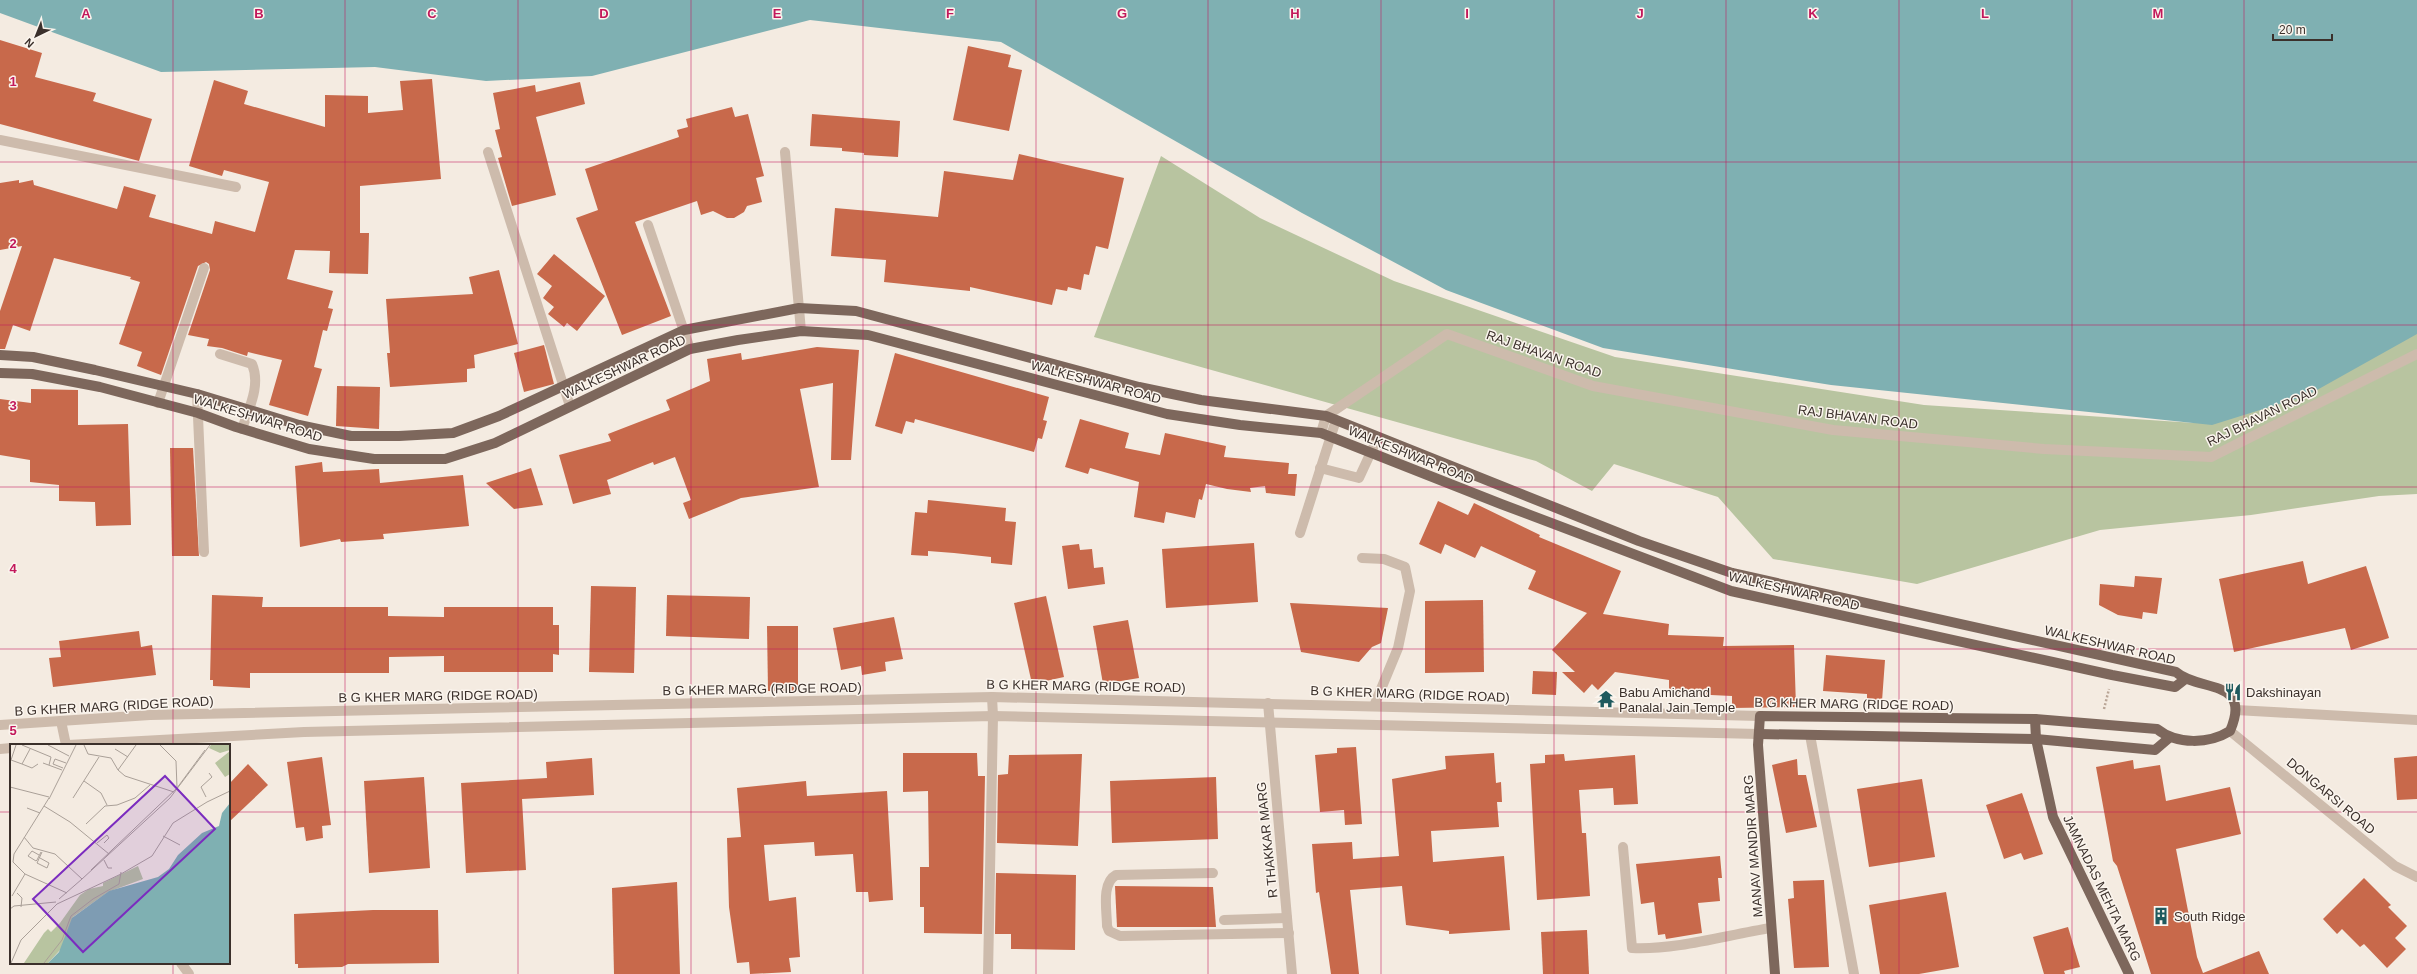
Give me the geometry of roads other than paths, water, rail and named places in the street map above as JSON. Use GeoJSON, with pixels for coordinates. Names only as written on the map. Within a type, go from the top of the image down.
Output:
{"type":"FeatureCollection","features":[{"type":"Feature","properties":{"kind":"main road","name":"WALKESHWAR ROAD"},"geometry":{"type":"LineString","coordinates":[[0,355],[33,357],[197,394],[300,425],[351,436],[453,433],[499,416],[684,330],[799,308],[856,311],[1139,387],[1201,400],[1326,416],[1639,541],[1732,573],[2176,672],[2184,680],[2216,686],[2232,700],[2236,710]]}},
{"type":"Feature","properties":{"kind":"main road","name":"WALKESHWAR ROAD"},"geometry":{"type":"LineString","coordinates":[[0,373],[32,374],[100,387],[198,413],[242,429],[309,449],[374,459],[445,459],[495,442],[570,406],[621,384],[690,349],[738,340],[801,332],[868,335],[1167,414],[1240,425],[1325,435],[1731,591],[2112,675],[2175,687],[2184,680]]}},
{"type":"Feature","properties":{"kind":"main road"},"geometry":{"type":"LineString","coordinates":[[32,374],[33,357]]}},
{"type":"Feature","properties":{"kind":"main road"},"geometry":{"type":"LineString","coordinates":[[2230,731],[2236,710]]}},
{"type":"Feature","properties":{"kind":"main road","name":"B G KHER MARG (RIDGE ROAD)"},"geometry":{"type":"LineString","coordinates":[[1760,716],[2035,719],[2157,729],[2169,738],[2208,740],[2218,738],[2230,731]]}},
{"type":"Feature","properties":{"kind":"main road","name":"MANAV MANDIR MARG"},"geometry":{"type":"LineString","coordinates":[[1760,716],[1759,734],[1775,974]]}},
{"type":"Feature","properties":{"kind":"main road","name":"JAMNADAS MEHTA MARG"},"geometry":{"type":"LineString","coordinates":[[2035,719],[2036,739],[2053,817],[2129,974]]}},
{"type":"Feature","properties":{"kind":"main road"},"geometry":{"type":"LineString","coordinates":[[1759,734],[2036,739],[2155,750],[2169,738]]}},
{"type":"Feature","properties":{"kind":"street"},"geometry":{"type":"LineString","coordinates":[[0,140],[236,187]]}},
{"type":"Feature","properties":{"kind":"street"},"geometry":{"type":"LineString","coordinates":[[488,152],[570,406]]}},
{"type":"Feature","properties":{"kind":"street"},"geometry":{"type":"LineString","coordinates":[[785,152],[801,332]]}},
{"type":"Feature","properties":{"kind":"street"},"geometry":{"type":"LineString","coordinates":[[648,225],[690,349]]}},
{"type":"Feature","properties":{"kind":"street"},"geometry":{"type":"LineString","coordinates":[[158,403],[162,387],[204,268]]}},
{"type":"Feature","properties":{"kind":"street","name":"RAJ BHAVAN ROAD"},"geometry":{"type":"LineString","coordinates":[[1326,416],[1447,334],[1594,386],[1833,430],[2044,449],[2211,457],[2417,354]]}},
{"type":"Feature","properties":{"kind":"street"},"geometry":{"type":"LineString","coordinates":[[220,354],[252,364],[256,382],[242,429]]}},
{"type":"Feature","properties":{"kind":"street"},"geometry":{"type":"LineString","coordinates":[[197,394],[204,552]]}},
{"type":"Feature","properties":{"kind":"street"},"geometry":{"type":"LineString","coordinates":[[1300,533],[1320,468],[1326,416]]}},
{"type":"Feature","properties":{"kind":"street"},"geometry":{"type":"LineString","coordinates":[[1325,435],[1336,420]]}},
{"type":"Feature","properties":{"kind":"street"},"geometry":{"type":"LineString","coordinates":[[1320,468],[1359,478],[1378,437]]}},
{"type":"Feature","properties":{"kind":"street"},"geometry":{"type":"LineString","coordinates":[[1362,558],[1384,559],[1406,567],[1410,591],[1398,648],[1374,706]]}},
{"type":"Feature","properties":{"kind":"street"},"geometry":{"type":"LineString","coordinates":[[988,974],[993,716],[992,697]]}},
{"type":"Feature","properties":{"kind":"street","name":"B G KHER MARG (RIDGE ROAD)"},"geometry":{"type":"LineString","coordinates":[[0,725],[150,716],[992,697],[1760,716]]}},
{"type":"Feature","properties":{"kind":"street","name":"R THAKKAR MARG"},"geometry":{"type":"LineString","coordinates":[[1268,703],[1268,723],[1292,974]]}},
{"type":"Feature","properties":{"kind":"street"},"geometry":{"type":"LineString","coordinates":[[2236,710],[2417,720]]}},
{"type":"Feature","properties":{"kind":"street"},"geometry":{"type":"LineString","coordinates":[[85,744],[304,732],[993,716],[1759,734]]}},
{"type":"Feature","properties":{"kind":"street"},"geometry":{"type":"LineString","coordinates":[[61,721],[67,744]]}},
{"type":"Feature","properties":{"kind":"street","name":"DONGARSI ROAD"},"geometry":{"type":"LineString","coordinates":[[2230,731],[2395,866],[2417,877]]}},
{"type":"Feature","properties":{"kind":"street"},"geometry":{"type":"LineString","coordinates":[[1810,735],[1854,974]]}},
{"type":"Feature","properties":{"kind":"street"},"geometry":{"type":"LineString","coordinates":[[0,749],[10,748]]}},
{"type":"Feature","properties":{"kind":"street"},"geometry":{"type":"LineString","coordinates":[[1623,847],[1632,948],[1648,949],[1678,945],[1771,928]]}},
{"type":"Feature","properties":{"kind":"street"},"geometry":{"type":"LineString","coordinates":[[1213,873],[1116,875],[1111,878],[1107,884],[1107,926],[1110,931],[1120,936],[1289,933]]}},
{"type":"Feature","properties":{"kind":"street"},"geometry":{"type":"LineString","coordinates":[[1224,920],[1287,918]]}},
{"type":"Feature","properties":{"kind":"street"},"geometry":{"type":"LineString","coordinates":[[182,964],[189,974]]}},
{"type":"Feature","properties":{"kind":"water"},"geometry":{"type":"Polygon","coordinates":[[[0,0],[2417,0],[2417,334],[2308,395],[2212,425],[1831,385],[1603,348],[1446,290],[1302,213],[1001,42],[810,20],[592,76],[486,81],[375,67],[161,72],[0,13],[0,0]]]}},
{"type":"Feature","properties":{"kind":"place","name":"Dakshinayan"},"geometry":{"type":"Point","coordinates":[2233,692]}},
{"type":"Feature","properties":{"kind":"place","name":"Babu Amichand Panalal Jain Temple"},"geometry":{"type":"Point","coordinates":[1606,699]}},
{"type":"Feature","properties":{"kind":"place","name":"South Ridge"},"geometry":{"type":"Point","coordinates":[2161,916]}}]}
